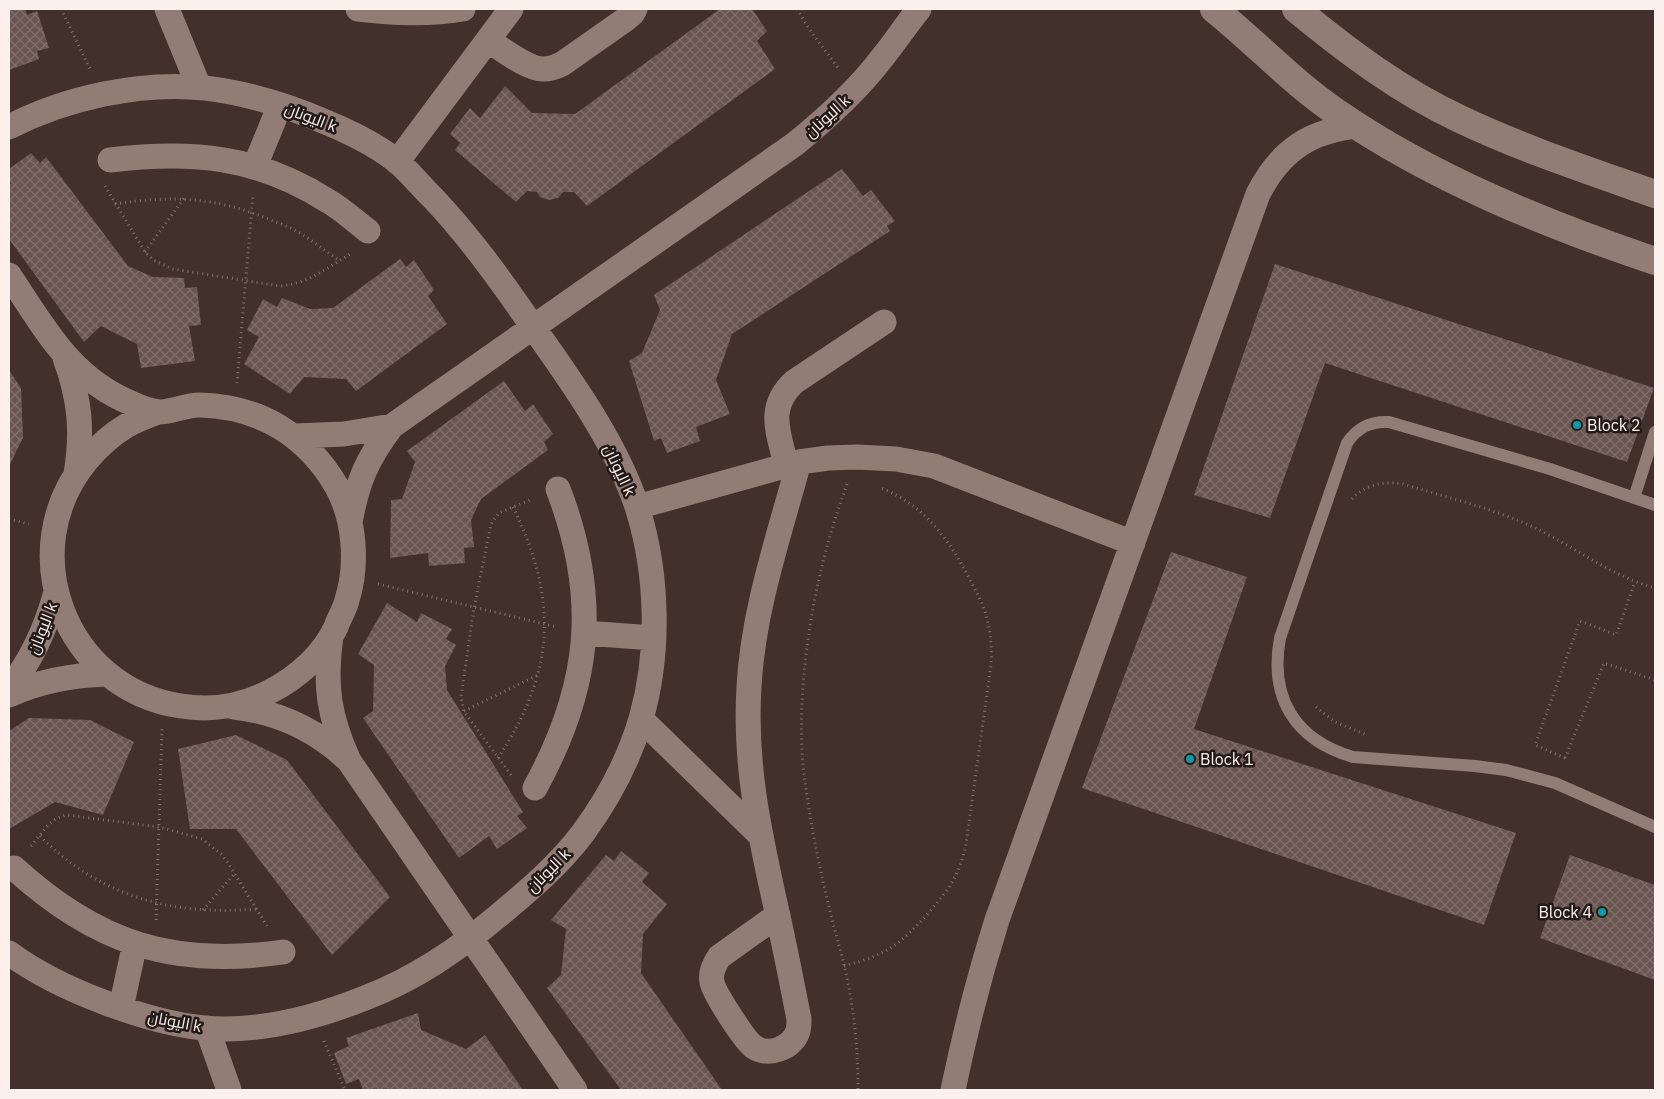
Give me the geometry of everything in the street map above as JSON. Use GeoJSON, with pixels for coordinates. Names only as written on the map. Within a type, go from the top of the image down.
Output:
{"type":"FeatureCollection","features":[{"type":"Feature","properties":{"kind":"street"},"geometry":{"type":"LineString","coordinates":[[167,9],[198,87]]}},
{"type":"Feature","properties":{"kind":"street"},"geometry":{"type":"LineString","coordinates":[[358,9],[390,13],[424,13],[463,9]]}},
{"type":"Feature","properties":{"kind":"street"},"geometry":{"type":"LineString","coordinates":[[397,162],[511,9]]}},
{"type":"Feature","properties":{"kind":"street"},"geometry":{"type":"LineString","coordinates":[[488,40],[532,67],[552,68],[562,64],[626,19],[635,9]]}},
{"type":"Feature","properties":{"kind":"street"},"geometry":{"type":"LineString","coordinates":[[1214,9],[1296,81],[1336,112],[1358,126],[1484,195],[1536,218],[1650,263]]}},
{"type":"Feature","properties":{"kind":"street"},"geometry":{"type":"LineString","coordinates":[[1296,9],[1370,68],[1458,118],[1504,140],[1655,194]]}},
{"type":"Feature","properties":{"kind":"street","name":"اليونان k"},"geometry":{"type":"LineString","coordinates":[[350,522],[354,496],[363,471],[376,447],[392,426],[795,144],[827,119],[882,58],[911,14]]}},
{"type":"Feature","properties":{"kind":"street","name":"اليونان k"},"geometry":{"type":"LineString","coordinates":[[9,127],[44,111],[103,95],[164,87],[198,87],[239,94],[308,115],[336,126],[397,162],[452,218],[481,253],[581,396],[602,432],[637,507],[646,540],[652,574],[654,608],[654,638],[648,686],[641,719],[626,760],[605,798],[581,835],[553,868],[471,939],[439,961],[401,982],[346,1005],[313,1016],[245,1028],[208,1028],[179,1024],[121,1008],[58,984],[9,953]]}},
{"type":"Feature","properties":{"kind":"street"},"geometry":{"type":"LineString","coordinates":[[256,166],[280,106]]}},
{"type":"Feature","properties":{"kind":"street"},"geometry":{"type":"LineString","coordinates":[[954,1090],[964,1037],[979,978],[997,920],[1254,203],[1266,178],[1277,163],[1291,150],[1322,132],[1358,126]]}},
{"type":"Feature","properties":{"kind":"street"},"geometry":{"type":"LineString","coordinates":[[110,160],[169,155],[198,156],[256,166],[306,188],[329,201],[368,231]]}},
{"type":"Feature","properties":{"kind":"street"},"geometry":{"type":"LineString","coordinates":[[9,275],[64,356],[84,375],[106,391],[131,404],[158,412]]}},
{"type":"Feature","properties":{"kind":"street"},"geometry":{"type":"LineString","coordinates":[[778,915],[719,957],[714,965],[712,974],[712,984],[716,992],[747,1042],[755,1048],[766,1051],[776,1051],[786,1047],[794,1040],[799,1025],[778,915],[753,798],[747,723],[752,648],[793,463],[777,424],[777,412],[779,401],[785,390],[794,382],[884,322]]}},
{"type":"Feature","properties":{"kind":"street"},"geometry":{"type":"LineString","coordinates":[[64,356],[78,401],[81,425],[80,450],[76,474]]}},
{"type":"Feature","properties":{"kind":"street"},"geometry":{"type":"LineString","coordinates":[[196,405],[235,408],[266,419],[295,436],[320,461],[338,490],[350,522],[354,562],[347,601],[331,637],[311,662],[286,683],[258,698],[227,706],[195,708],[163,703],[133,692],[107,674],[84,650],[67,623],[56,592],[52,562],[54,531],[62,501],[76,474],[98,447],[126,426],[158,412],[196,405]]}},
{"type":"Feature","properties":{"kind":"street","name":"اليونان k"},"geometry":{"type":"LineString","coordinates":[[295,436],[344,434],[392,426]]}},
{"type":"Feature","properties":{"kind":"street"},"geometry":{"type":"LineString","coordinates":[[637,507],[793,463],[828,458],[896,459],[934,466],[1133,543]]}},
{"type":"Feature","properties":{"kind":"street"},"geometry":{"type":"LineString","coordinates":[[535,788],[551,759],[564,729],[581,666],[584,633],[584,603],[576,544],[558,489]]}},
{"type":"Feature","properties":{"kind":"street","name":"اليونان k"},"geometry":{"type":"LineString","coordinates":[[9,688],[29,660],[40,638],[56,592]]}},
{"type":"Feature","properties":{"kind":"street"},"geometry":{"type":"LineString","coordinates":[[584,633],[654,638]]}},
{"type":"Feature","properties":{"kind":"street"},"geometry":{"type":"LineString","coordinates":[[331,637],[327,679],[329,701],[333,721],[349,761],[575,1090]]}},
{"type":"Feature","properties":{"kind":"street"},"geometry":{"type":"LineString","coordinates":[[9,695],[41,683],[62,678],[107,674]]}},
{"type":"Feature","properties":{"kind":"street"},"geometry":{"type":"LineString","coordinates":[[227,706],[272,714],[293,722],[332,746],[349,761]]}},
{"type":"Feature","properties":{"kind":"street"},"geometry":{"type":"LineString","coordinates":[[641,719],[760,835]]}},
{"type":"Feature","properties":{"kind":"street"},"geometry":{"type":"LineString","coordinates":[[14,868],[41,892],[70,913],[102,930],[145,946],[187,956],[219,958],[283,952]]}},
{"type":"Feature","properties":{"kind":"street"},"geometry":{"type":"LineString","coordinates":[[121,1008],[145,946]]}},
{"type":"Feature","properties":{"kind":"street"},"geometry":{"type":"LineString","coordinates":[[208,1028],[229,1090]]}},
{"type":"Feature","properties":{"kind":"lane"},"geometry":{"type":"LineString","coordinates":[[1655,505],[1550,469],[1389,422],[1379,421],[1370,424],[1353,435],[1347,443],[1280,638],[1277,655],[1277,673],[1280,690],[1286,706],[1307,734],[1337,752],[1353,757],[1506,770],[1555,783],[1655,827]]}},
{"type":"Feature","properties":{"kind":"lane"},"geometry":{"type":"LineString","coordinates":[[1634,498],[1655,432]]}},
{"type":"Feature","properties":{"kind":"path"},"geometry":{"type":"LineString","coordinates":[[61,9],[103,95]]}},
{"type":"Feature","properties":{"kind":"path"},"geometry":{"type":"LineString","coordinates":[[797,9],[810,30],[855,90]]}},
{"type":"Feature","properties":{"kind":"path"},"geometry":{"type":"LineString","coordinates":[[110,160],[93,165],[145,252],[153,260],[173,269],[290,286],[308,280],[377,238],[368,231]]}},
{"type":"Feature","properties":{"kind":"path"},"geometry":{"type":"LineString","coordinates":[[235,408],[256,166]]}},
{"type":"Feature","properties":{"kind":"path"},"geometry":{"type":"LineString","coordinates":[[115,204],[149,199],[184,198],[251,211],[298,232],[339,260]]}},
{"type":"Feature","properties":{"kind":"path"},"geometry":{"type":"LineString","coordinates":[[145,252],[184,198]]}},
{"type":"Feature","properties":{"kind":"path"},"geometry":{"type":"LineString","coordinates":[[857,457],[826,551],[809,626],[802,724],[803,772],[811,821],[844,966],[856,1032],[858,1090]]}},
{"type":"Feature","properties":{"kind":"path"},"geometry":{"type":"LineString","coordinates":[[1347,505],[1363,490],[1375,484],[1389,482],[1403,484],[1519,521],[1547,534],[1608,570],[1635,582],[1655,588]]}},
{"type":"Feature","properties":{"kind":"path"},"geometry":{"type":"LineString","coordinates":[[846,486],[852,485]]}},
{"type":"Feature","properties":{"kind":"path"},"geometry":{"type":"LineString","coordinates":[[844,966],[878,955],[908,935],[950,888],[957,874],[963,860],[966,844],[991,665],[992,650],[987,618],[956,552],[929,520],[895,494],[877,487]]}},
{"type":"Feature","properties":{"kind":"path"},"geometry":{"type":"LineString","coordinates":[[535,788],[526,794],[498,758],[464,711],[461,689],[474,608],[491,524],[499,513],[558,489]]}},
{"type":"Feature","properties":{"kind":"path"},"geometry":{"type":"LineString","coordinates":[[498,758],[522,719],[538,675],[543,650],[545,624],[543,593],[536,562],[513,506]]}},
{"type":"Feature","properties":{"kind":"path"},"geometry":{"type":"LineString","coordinates":[[351,577],[584,633]]}},
{"type":"Feature","properties":{"kind":"path"},"geometry":{"type":"LineString","coordinates":[[1565,758],[1535,745],[1580,621],[1616,635],[1635,582]]}},
{"type":"Feature","properties":{"kind":"path"},"geometry":{"type":"LineString","coordinates":[[1555,783],[1604,663],[1655,680]]}},
{"type":"Feature","properties":{"kind":"path"},"geometry":{"type":"LineString","coordinates":[[464,711],[538,675]]}},
{"type":"Feature","properties":{"kind":"path"},"geometry":{"type":"LineString","coordinates":[[145,946],[157,902],[163,703]]}},
{"type":"Feature","properties":{"kind":"path"},"geometry":{"type":"LineString","coordinates":[[1312,704],[1335,722],[1374,737]]}},
{"type":"Feature","properties":{"kind":"path"},"geometry":{"type":"LineString","coordinates":[[14,868],[55,819],[67,815],[159,827],[202,839],[220,854],[235,873],[283,952]]}},
{"type":"Feature","properties":{"kind":"path"},"geometry":{"type":"LineString","coordinates":[[40,836],[57,853],[78,869],[100,882],[128,894],[179,908],[230,911],[257,909]]}},
{"type":"Feature","properties":{"kind":"path"},"geometry":{"type":"LineString","coordinates":[[203,910],[235,873]]}},
{"type":"Feature","properties":{"kind":"path"},"geometry":{"type":"LineString","coordinates":[[313,1016],[344,1090]]}},
{"type":"Feature","properties":{"kind":"building"},"geometry":{"type":"Polygon","coordinates":[[[9,9],[25,9],[27,15],[37,11],[49,48],[37,51],[39,59],[9,70],[9,9]]]}},
{"type":"Feature","properties":{"kind":"building"},"geometry":{"type":"Polygon","coordinates":[[[720,9],[752,9],[767,31],[757,41],[775,69],[587,206],[574,192],[563,192],[558,198],[549,200],[540,197],[537,192],[527,191],[516,202],[455,150],[460,143],[450,134],[470,108],[480,118],[505,86],[532,113],[575,114],[720,9]]]}},
{"type":"Feature","properties":{"kind":"building"},"geometry":{"type":"Polygon","coordinates":[[[31,153],[40,163],[46,157],[128,266],[153,277],[184,278],[185,288],[197,287],[201,325],[189,326],[195,361],[141,368],[137,344],[101,326],[84,342],[9,239],[9,185],[11,183],[9,181],[9,169],[31,153]]]}},
{"type":"Feature","properties":{"kind":"building"},"geometry":{"type":"Polygon","coordinates":[[[842,169],[863,196],[871,190],[895,221],[887,226],[890,231],[732,334],[716,380],[730,414],[696,427],[700,441],[667,453],[661,438],[654,441],[629,361],[642,353],[660,310],[654,295],[842,169]]]}},
{"type":"Feature","properties":{"kind":"building"},"geometry":{"type":"Polygon","coordinates":[[[400,259],[406,267],[414,260],[434,290],[428,296],[447,324],[356,391],[346,379],[304,377],[290,394],[244,364],[259,337],[247,330],[263,299],[277,307],[282,298],[310,309],[333,308],[400,259]]]}},
{"type":"Feature","properties":{"kind":"building","name":"Block 2"},"geometry":{"type":"Polygon","coordinates":[[[1275,264],[1654,388],[1627,462],[1325,363],[1270,518],[1194,495],[1275,264]]]}},
{"type":"Feature","properties":{"kind":"building"},"geometry":{"type":"Polygon","coordinates":[[[9,370],[21,388],[23,438],[9,466],[9,370]]]}},
{"type":"Feature","properties":{"kind":"building"},"geometry":{"type":"Polygon","coordinates":[[[504,381],[525,411],[533,404],[553,434],[544,442],[548,450],[481,499],[471,520],[474,547],[464,548],[465,563],[429,566],[428,553],[390,558],[391,500],[402,499],[415,462],[407,451],[504,381]]]}},
{"type":"Feature","properties":{"kind":"building","name":"Block 1"},"geometry":{"type":"Polygon","coordinates":[[[1171,552],[1247,577],[1194,729],[1516,833],[1484,925],[1082,788],[1171,552]]]}},
{"type":"Feature","properties":{"kind":"building"},"geometry":{"type":"Polygon","coordinates":[[[387,603],[417,622],[421,613],[452,629],[446,639],[456,645],[445,666],[447,690],[523,812],[517,816],[527,828],[497,849],[489,836],[459,858],[363,718],[373,711],[374,665],[358,654],[387,603]]]}},
{"type":"Feature","properties":{"kind":"building"},"geometry":{"type":"Polygon","coordinates":[[[29,718],[90,720],[134,742],[103,815],[55,802],[9,829],[9,731],[29,718]]]}},
{"type":"Feature","properties":{"kind":"building"},"geometry":{"type":"Polygon","coordinates":[[[236,735],[287,760],[390,897],[332,955],[236,829],[190,829],[178,749],[236,735]]]}},
{"type":"Feature","properties":{"kind":"building"},"geometry":{"type":"Polygon","coordinates":[[[621,851],[649,873],[642,882],[667,904],[643,934],[641,973],[722,1090],[621,1090],[547,988],[561,975],[566,929],[551,920],[606,855],[614,861],[621,851]]]}},
{"type":"Feature","properties":{"kind":"building","name":"Block 4"},"geometry":{"type":"Polygon","coordinates":[[[1570,855],[1655,885],[1655,980],[1540,938],[1570,855]]]}},
{"type":"Feature","properties":{"kind":"building"},"geometry":{"type":"Polygon","coordinates":[[[418,1013],[421,1030],[466,1049],[485,1035],[523,1090],[363,1090],[359,1079],[346,1084],[334,1053],[349,1046],[346,1038],[418,1013]]]}},
{"type":"Feature","properties":{"kind":"place","name":"Block 2"},"geometry":{"type":"Point","coordinates":[1577,425]}},
{"type":"Feature","properties":{"kind":"place","name":"Block 1"},"geometry":{"type":"Point","coordinates":[1190,759]}},
{"type":"Feature","properties":{"kind":"place","name":"Block 4"},"geometry":{"type":"Point","coordinates":[1602,912]}}]}
